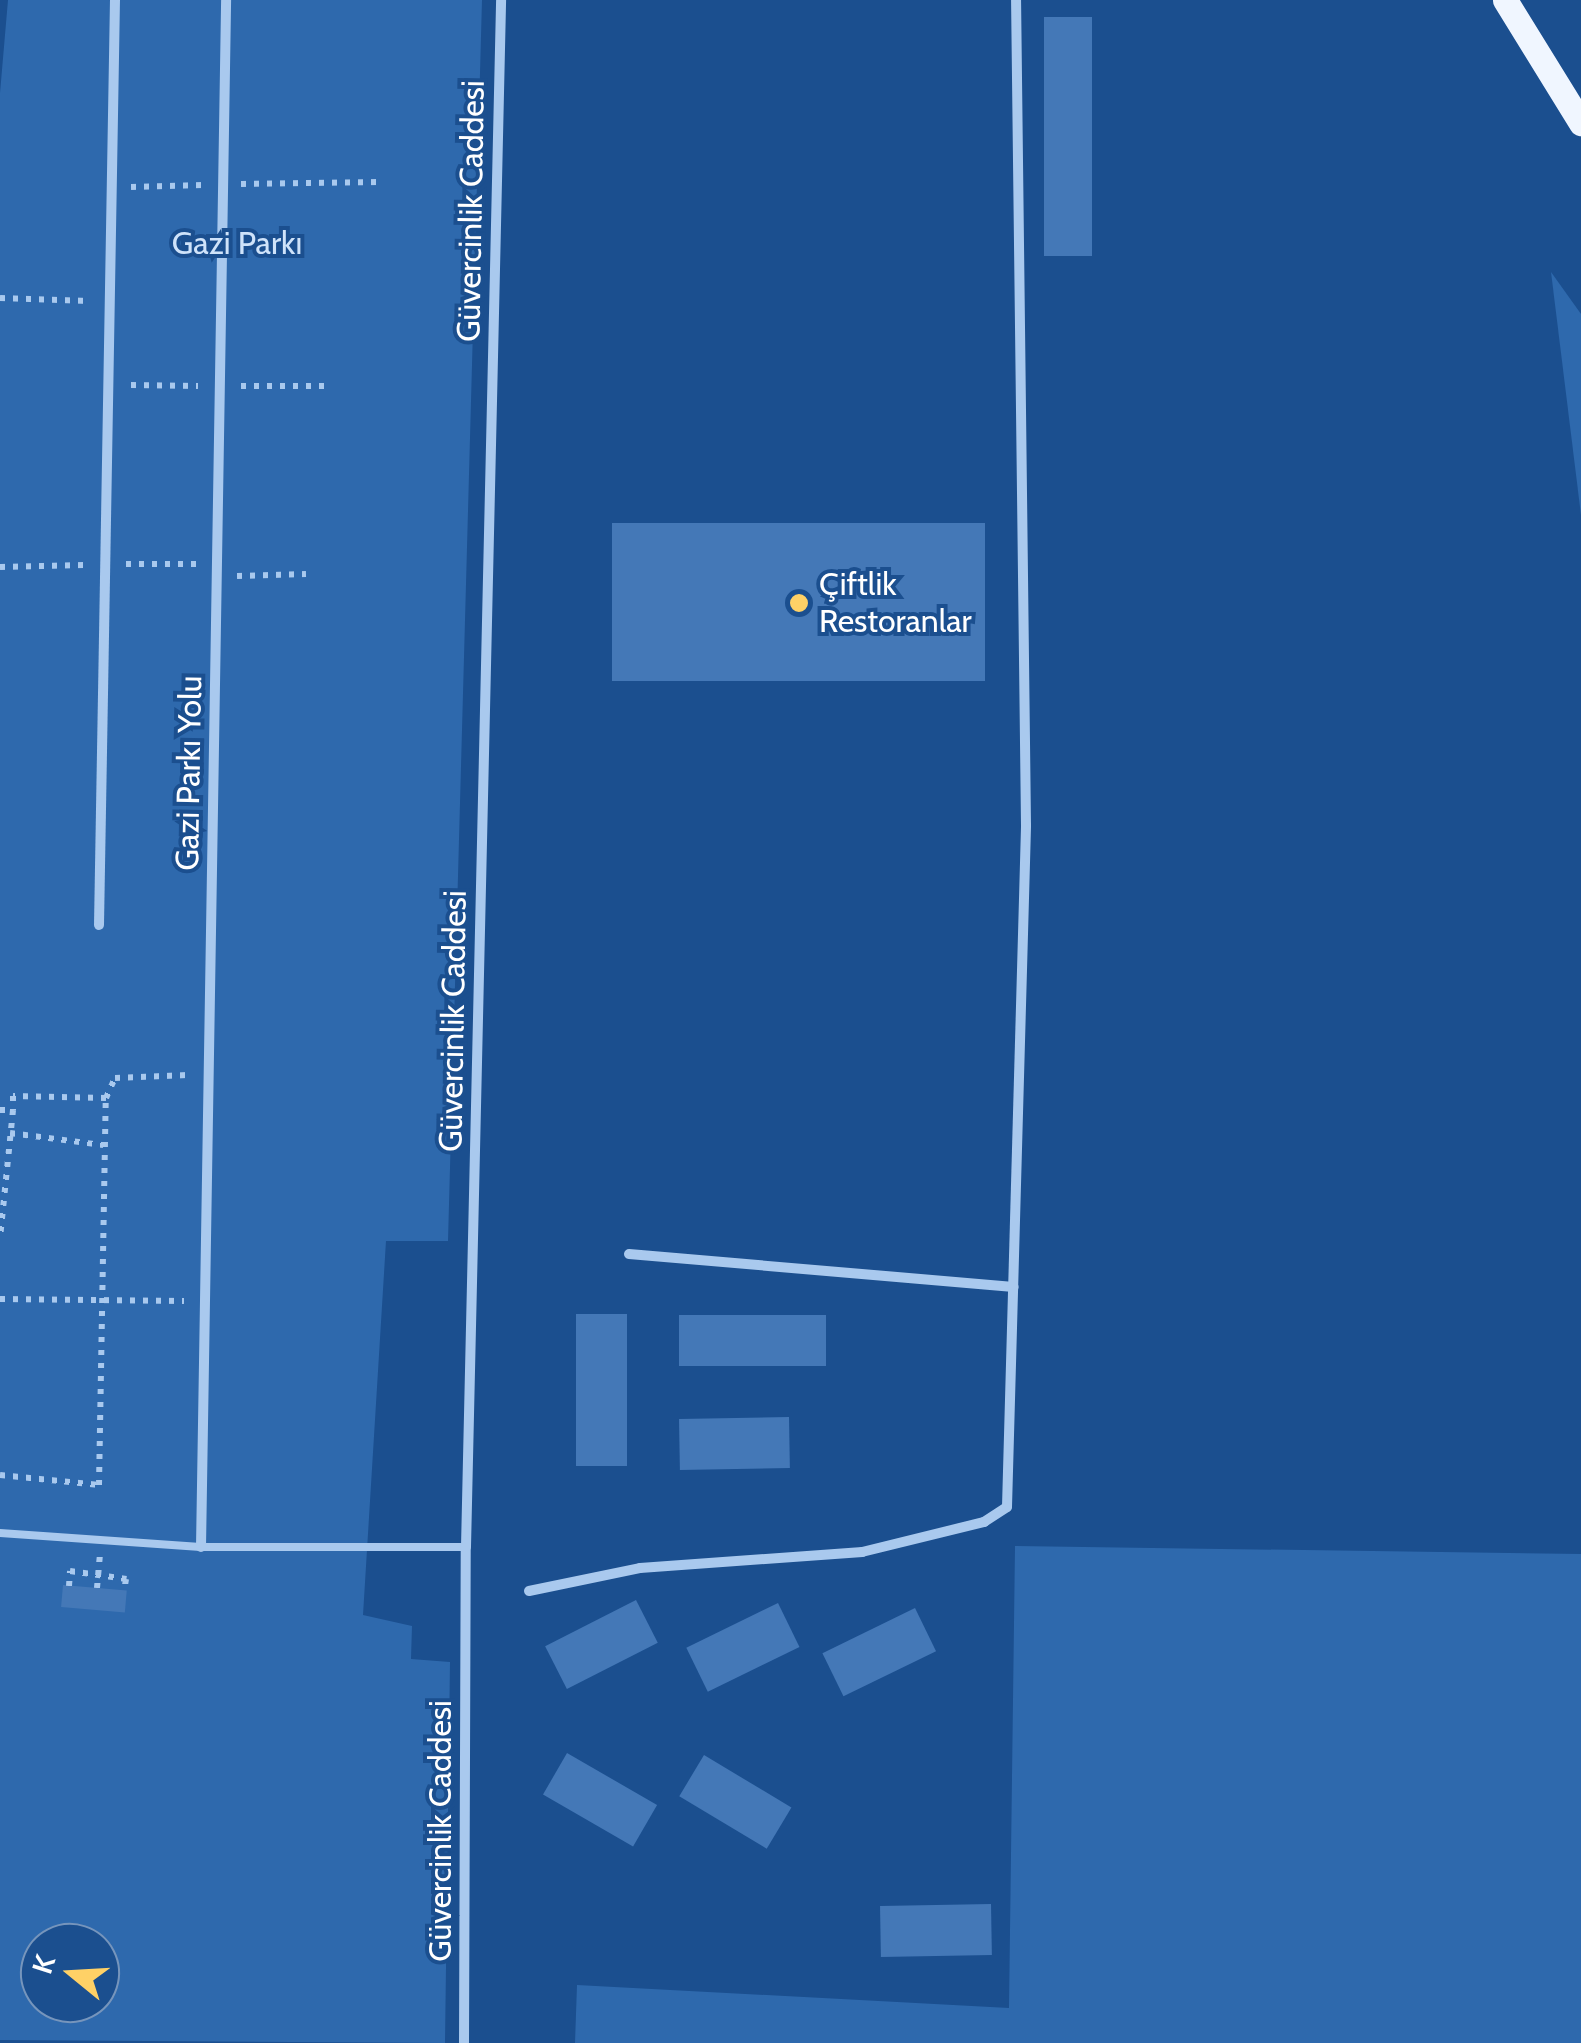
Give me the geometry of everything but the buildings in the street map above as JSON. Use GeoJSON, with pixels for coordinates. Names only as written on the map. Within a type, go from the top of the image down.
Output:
{"type":"FeatureCollection","features":[{"type":"Feature","properties":{"kind":"main road"},"geometry":{"type":"LineString","coordinates":[[1505,0],[1581,124]]}},
{"type":"Feature","properties":{"kind":"street"},"geometry":{"type":"LineString","coordinates":[[100,925],[116,0]]}},
{"type":"Feature","properties":{"kind":"street","name":"Gazi Parkı Yolu"},"geometry":{"type":"LineString","coordinates":[[200,1547],[226,0]]}},
{"type":"Feature","properties":{"kind":"street","name":"Güvercinlik Caddesi"},"geometry":{"type":"LineString","coordinates":[[464,2043],[466,1546],[501,0]]}},
{"type":"Feature","properties":{"kind":"street"},"geometry":{"type":"LineString","coordinates":[[529,1590],[640,1568],[862,1552],[1008,1508],[1026,826],[1016,0]]}},
{"type":"Feature","properties":{"kind":"street"},"geometry":{"type":"LineString","coordinates":[[629,1254],[1014,1287]]}},
{"type":"Feature","properties":{"kind":"lane"},"geometry":{"type":"LineString","coordinates":[[0,1533],[200,1547],[466,1546]]}},
{"type":"Feature","properties":{"kind":"path"},"geometry":{"type":"LineString","coordinates":[[112,188],[380,182]]}},
{"type":"Feature","properties":{"kind":"path"},"geometry":{"type":"LineString","coordinates":[[0,298],[110,302]]}},
{"type":"Feature","properties":{"kind":"path"},"geometry":{"type":"LineString","coordinates":[[109,384],[329,386]]}},
{"type":"Feature","properties":{"kind":"path"},"geometry":{"type":"LineString","coordinates":[[0,567],[107,564],[306,574]]}},
{"type":"Feature","properties":{"kind":"path"},"geometry":{"type":"LineString","coordinates":[[0,1475],[99,1485],[96,1302],[106,1098],[115,1078],[209,1074]]}},
{"type":"Feature","properties":{"kind":"path"},"geometry":{"type":"LineString","coordinates":[[0,1237],[12,1096],[106,1098]]}},
{"type":"Feature","properties":{"kind":"path"},"geometry":{"type":"LineString","coordinates":[[0,1110],[13,1110]]}},
{"type":"Feature","properties":{"kind":"path"},"geometry":{"type":"LineString","coordinates":[[10,1133],[104,1144]]}},
{"type":"Feature","properties":{"kind":"path"},"geometry":{"type":"LineString","coordinates":[[0,1299],[205,1300]]}},
{"type":"Feature","properties":{"kind":"path"},"geometry":{"type":"LineString","coordinates":[[69,1586],[70,1572],[126,1579],[124,1591]]}},
{"type":"Feature","properties":{"kind":"green space","name":"Gazi Parkı"},"geometry":{"type":"Polygon","coordinates":[[[8,0],[482,0],[448,1241],[386,1241],[363,1615],[412,1626],[411,1659],[450,1662],[445,2043],[0,2040],[0,93],[8,0]]]}},
{"type":"Feature","properties":{"kind":"green space"},"geometry":{"type":"Polygon","coordinates":[[[1551,272],[1581,314],[1581,515],[1551,272]]]}},
{"type":"Feature","properties":{"kind":"green space"},"geometry":{"type":"Polygon","coordinates":[[[1015,1546],[1581,1554],[1581,2043],[575,2043],[577,1985],[1009,2008],[1015,1546]]]}},
{"type":"Feature","properties":{"kind":"place","name":"Çiftlik Restoranlar"},"geometry":{"type":"Point","coordinates":[799,603]}}]}
